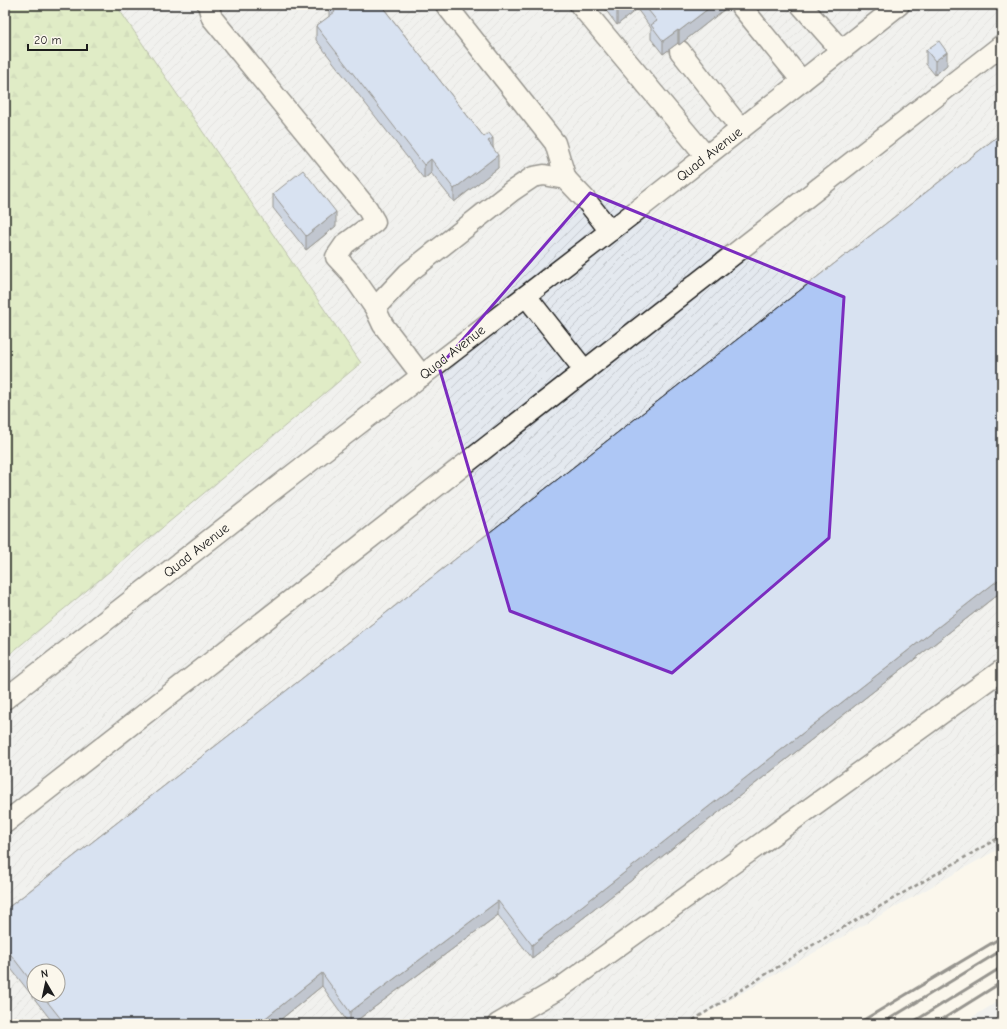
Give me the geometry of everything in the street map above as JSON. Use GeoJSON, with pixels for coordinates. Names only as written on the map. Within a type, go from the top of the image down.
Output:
{"type":"FeatureCollection","features":[{"type":"Feature","properties":{"kind":"street"},"geometry":{"type":"LineString","coordinates":[[208,5],[212,18],[367,208],[375,222],[345,244],[336,257],[350,272],[375,308],[383,325],[422,376]]}},
{"type":"Feature","properties":{"kind":"street"},"geometry":{"type":"LineString","coordinates":[[446,5],[555,143],[566,179],[586,199],[610,231]]}},
{"type":"Feature","properties":{"kind":"street"},"geometry":{"type":"LineString","coordinates":[[580,5],[706,156]]}},
{"type":"Feature","properties":{"kind":"street"},"geometry":{"type":"LineString","coordinates":[[740,5],[802,81]]}},
{"type":"Feature","properties":{"kind":"street"},"geometry":{"type":"LineString","coordinates":[[801,5],[841,50]]}},
{"type":"Feature","properties":{"kind":"street","name":"Quad Avenue"},"geometry":{"type":"LineString","coordinates":[[5,699],[610,231],[899,5]]}},
{"type":"Feature","properties":{"kind":"street"},"geometry":{"type":"LineString","coordinates":[[5,824],[1002,45]]}},
{"type":"Feature","properties":{"kind":"street"},"geometry":{"type":"LineString","coordinates":[[680,51],[741,129]]}},
{"type":"Feature","properties":{"kind":"street"},"geometry":{"type":"LineString","coordinates":[[375,308],[408,273],[517,187],[533,177],[544,175],[566,179]]}},
{"type":"Feature","properties":{"kind":"street"},"geometry":{"type":"LineString","coordinates":[[526,296],[585,371]]}},
{"type":"Feature","properties":{"kind":"street"},"geometry":{"type":"LineString","coordinates":[[498,1024],[560,988],[1002,670]]}},
{"type":"Feature","properties":{"kind":"path"},"geometry":{"type":"LineString","coordinates":[[687,1024],[811,946],[1002,836]]}},
{"type":"Feature","properties":{"kind":"highlighted area"},"geometry":{"type":"Polygon","coordinates":[[[590,193],[844,297],[829,538],[672,673],[510,611],[439,367],[590,193]]]}},
{"type":"Feature","properties":{"kind":"shaded area"},"geometry":{"type":"Polygon","coordinates":[[[116,5],[1002,5],[1002,847],[687,1024],[5,1024],[5,658],[361,363],[116,5]]]}},
{"type":"Feature","properties":{"kind":"shaded area"},"geometry":{"type":"Polygon","coordinates":[[[1002,999],[1002,1024],[961,1024],[1002,999]]]}},
{"type":"Feature","properties":{"kind":"green space"},"geometry":{"type":"Polygon","coordinates":[[[5,5],[116,5],[361,363],[5,658],[5,5]]]}},
{"type":"Feature","properties":{"kind":"building"},"geometry":{"type":"Polygon","coordinates":[[[330,5],[381,5],[484,137],[489,133],[493,138],[488,141],[498,155],[454,189],[431,159],[424,165],[316,26],[335,12],[330,5]]]}},
{"type":"Feature","properties":{"kind":"building"},"geometry":{"type":"Polygon","coordinates":[[[613,5],[625,5],[617,11],[613,5]]]}},
{"type":"Feature","properties":{"kind":"building"},"geometry":{"type":"Polygon","coordinates":[[[644,5],[713,5],[679,31],[678,30],[663,41],[651,25],[657,21],[644,5]]]}},
{"type":"Feature","properties":{"kind":"building"},"geometry":{"type":"Polygon","coordinates":[[[939,41],[947,52],[935,61],[926,50],[939,41]]]}},
{"type":"Feature","properties":{"kind":"building"},"geometry":{"type":"Polygon","coordinates":[[[1002,133],[1002,577],[532,945],[498,901],[350,1012],[322,973],[258,1024],[65,1024],[48,1003],[66,1003],[66,963],[26,963],[26,975],[5,947],[5,910],[1002,133]]]}},
{"type":"Feature","properties":{"kind":"building"},"geometry":{"type":"Polygon","coordinates":[[[303,170],[336,212],[306,236],[273,194],[303,170]]]}},
{"type":"Feature","properties":{"kind":"railway"},"geometry":{"type":"LineString","coordinates":[[857,1024],[1002,937]]}},
{"type":"Feature","properties":{"kind":"railway"},"geometry":{"type":"LineString","coordinates":[[881,1024],[1002,950]]}},
{"type":"Feature","properties":{"kind":"railway"},"geometry":{"type":"LineString","coordinates":[[910,1024],[1002,967]]}},
{"type":"Feature","properties":{"kind":"railway"},"geometry":{"type":"LineString","coordinates":[[935,1024],[1002,982]]}}]}
